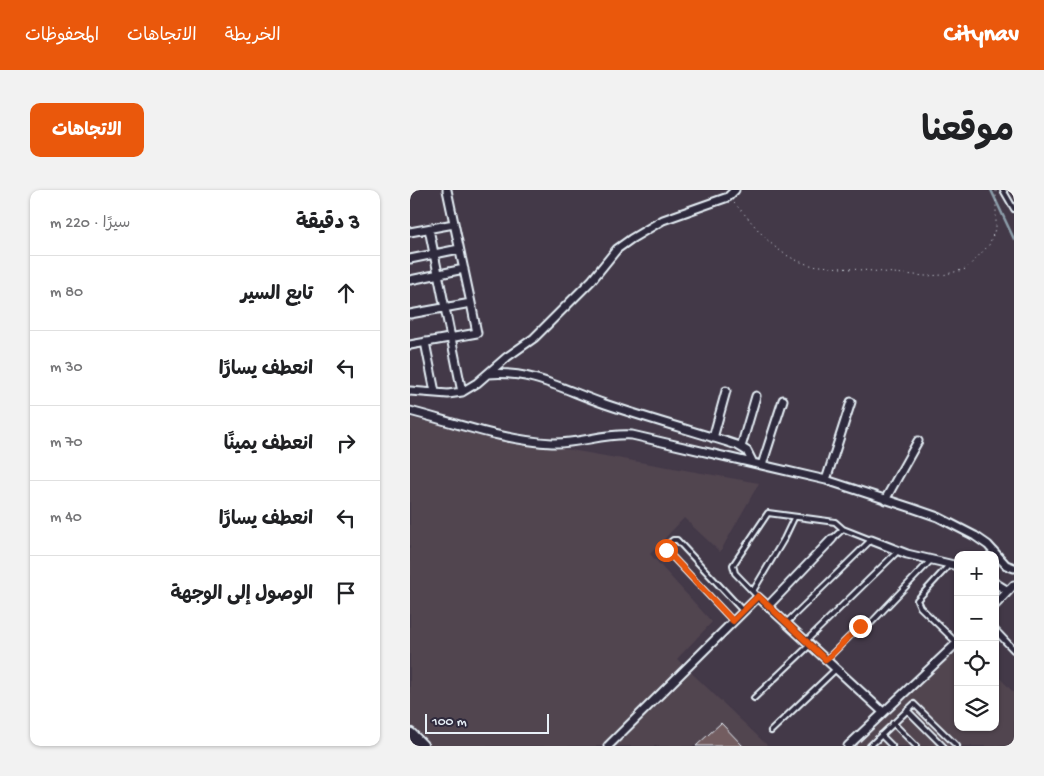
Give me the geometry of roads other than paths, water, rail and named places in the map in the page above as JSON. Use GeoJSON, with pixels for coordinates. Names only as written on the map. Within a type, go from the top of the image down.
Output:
{"type":"FeatureCollection","features":[{"type":"Feature","properties":{"kind":"main road"},"geometry":{"type":"LineString","coordinates":[[410,734],[422,746]]}},
{"type":"Feature","properties":{"kind":"street"},"geometry":{"type":"LineString","coordinates":[[410,345],[477,333],[447,190]]}},
{"type":"Feature","properties":{"kind":"street"},"geometry":{"type":"LineString","coordinates":[[410,391],[448,394],[462,392],[534,338],[563,311],[624,244],[663,220],[728,197],[735,190]]}},
{"type":"Feature","properties":{"kind":"street"},"geometry":{"type":"LineString","coordinates":[[410,232],[454,224]]}},
{"type":"Feature","properties":{"kind":"street"},"geometry":{"type":"LineString","coordinates":[[429,229],[462,392]]}},
{"type":"Feature","properties":{"kind":"street"},"geometry":{"type":"LineString","coordinates":[[410,259],[459,249]]}},
{"type":"Feature","properties":{"kind":"street"},"geometry":{"type":"LineString","coordinates":[[410,280],[464,269]]}},
{"type":"Feature","properties":{"kind":"street"},"geometry":{"type":"LineString","coordinates":[[410,314],[471,303]]}},
{"type":"Feature","properties":{"kind":"street"},"geometry":{"type":"LineString","coordinates":[[425,342],[435,392]]}},
{"type":"Feature","properties":{"kind":"street"},"geometry":{"type":"LineString","coordinates":[[487,374],[508,372],[528,375],[605,404],[740,447],[747,452],[753,463]]}},
{"type":"Feature","properties":{"kind":"street"},"geometry":{"type":"LineString","coordinates":[[713,438],[726,391]]}},
{"type":"Feature","properties":{"kind":"street"},"geometry":{"type":"LineString","coordinates":[[740,447],[756,396]]}},
{"type":"Feature","properties":{"kind":"street"},"geometry":{"type":"LineString","coordinates":[[762,466],[783,400]]}},
{"type":"Feature","properties":{"kind":"street"},"geometry":{"type":"LineString","coordinates":[[826,480],[851,402]]}},
{"type":"Feature","properties":{"kind":"street"},"geometry":{"type":"LineString","coordinates":[[410,411],[510,436],[549,443],[568,444],[613,434],[632,435],[826,480],[921,511],[961,528],[988,545],[1006,565],[1014,568]]}},
{"type":"Feature","properties":{"kind":"street"},"geometry":{"type":"LineString","coordinates":[[885,500],[918,441]]}},
{"type":"Feature","properties":{"kind":"street"},"geometry":{"type":"LineString","coordinates":[[769,605],[832,539]]}},
{"type":"Feature","properties":{"kind":"street"},"geometry":{"type":"LineString","coordinates":[[871,540],[898,551],[954,565]]}},
{"type":"Feature","properties":{"kind":"street"},"geometry":{"type":"LineString","coordinates":[[999,585],[1008,591]]}},
{"type":"Feature","properties":{"kind":"street"},"geometry":{"type":"LineString","coordinates":[[999,601],[1014,585]]}},
{"type":"Feature","properties":{"kind":"street"},"geometry":{"type":"LineString","coordinates":[[608,746],[758,596],[882,712]]}},
{"type":"Feature","properties":{"kind":"street"},"geometry":{"type":"LineString","coordinates":[[999,634],[1014,650]]}},
{"type":"Feature","properties":{"kind":"street"},"geometry":{"type":"LineString","coordinates":[[848,746],[954,645]]}},
{"type":"Feature","properties":{"kind":"lane"},"geometry":{"type":"LineString","coordinates":[[1004,190],[1014,209]]}},
{"type":"Feature","properties":{"kind":"lane"},"geometry":{"type":"LineString","coordinates":[[758,596],[736,573],[733,565],[735,559],[765,515],[772,513],[794,518],[835,522],[843,529],[871,540],[787,622]]}},
{"type":"Feature","properties":{"kind":"lane"},"geometry":{"type":"LineString","coordinates":[[753,591],[784,539],[794,518]]}},
{"type":"Feature","properties":{"kind":"lane"},"geometry":{"type":"LineString","coordinates":[[832,539],[843,529]]}},
{"type":"Feature","properties":{"kind":"lane"},"geometry":{"type":"LineString","coordinates":[[733,621],[666,550],[666,546],[672,540],[677,540],[744,612]]}},
{"type":"Feature","properties":{"kind":"lane"},"geometry":{"type":"LineString","coordinates":[[754,698],[898,551]]}},
{"type":"Feature","properties":{"kind":"lane"},"geometry":{"type":"LineString","coordinates":[[826,660],[861,624],[871,623],[932,559]]}},
{"type":"Feature","properties":{"kind":"lane"},"geometry":{"type":"LineString","coordinates":[[954,565],[917,600],[920,607],[956,641]]}},
{"type":"Feature","properties":{"kind":"lane"},"geometry":{"type":"LineString","coordinates":[[771,731],[836,669]]}},
{"type":"Feature","properties":{"kind":"lane"},"geometry":{"type":"LineString","coordinates":[[870,746],[914,704],[957,746]]}},
{"type":"Feature","properties":{"kind":"lane"},"geometry":{"type":"LineString","coordinates":[[907,710],[943,746]]}},
{"type":"Feature","properties":{"kind":"lane"},"geometry":{"type":"LineString","coordinates":[[893,723],[916,746]]}},
{"type":"Feature","properties":{"kind":"lane"},"geometry":{"type":"LineString","coordinates":[[881,735],[892,746]]}},
{"type":"Feature","properties":{"kind":"waterway"},"geometry":{"type":"LineString","coordinates":[[991,190],[1014,239]]}}]}
